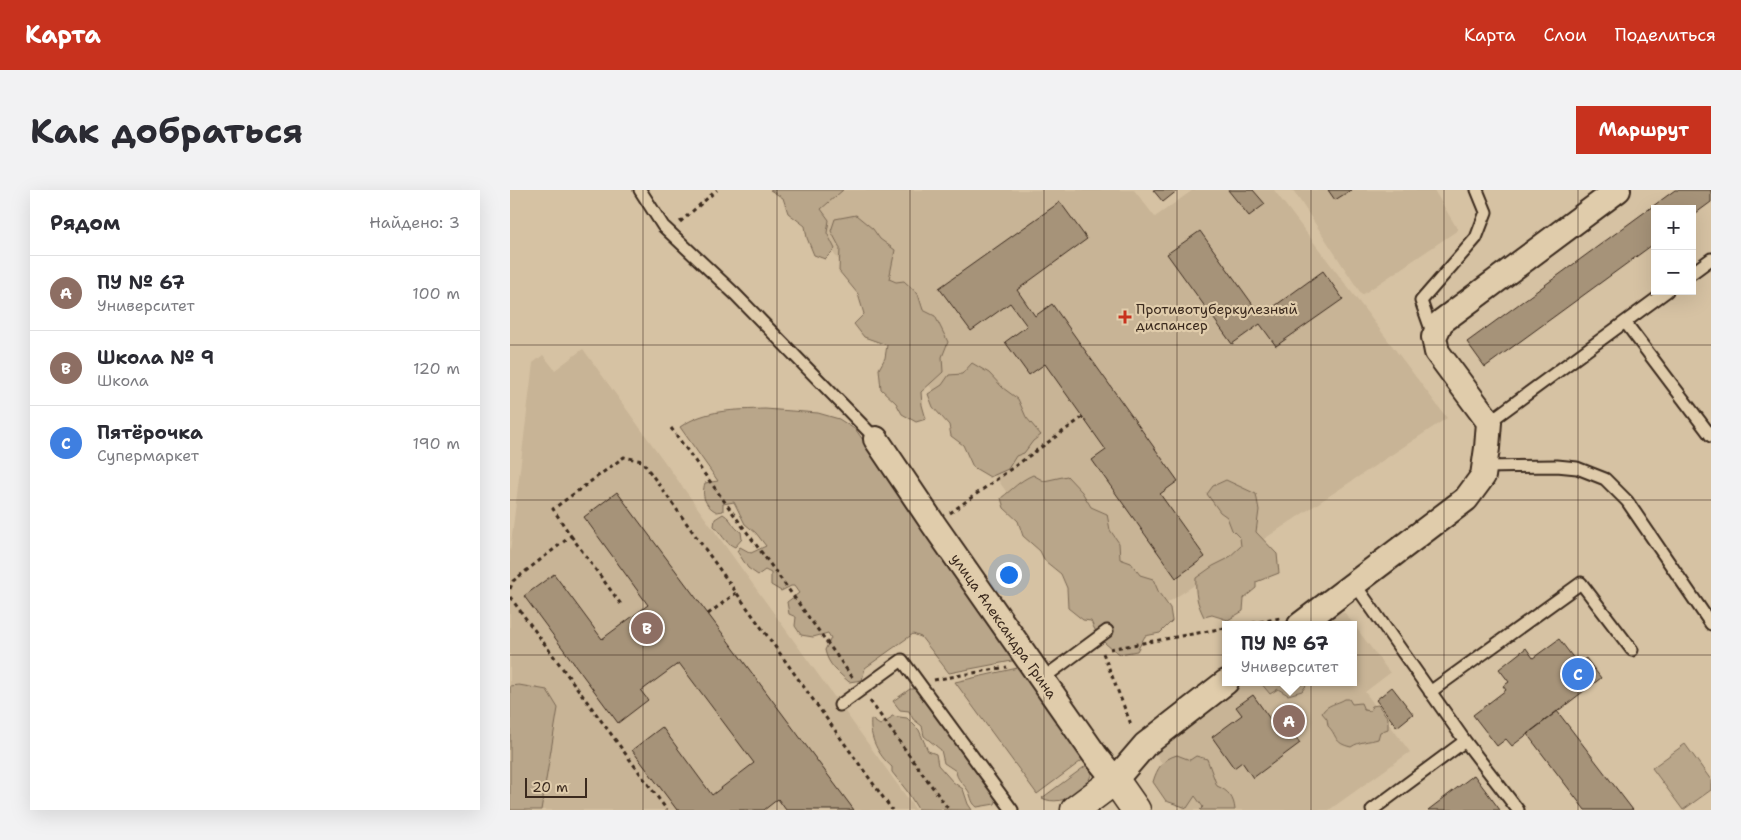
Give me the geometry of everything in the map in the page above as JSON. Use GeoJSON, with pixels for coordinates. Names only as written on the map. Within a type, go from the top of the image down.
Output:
{"type":"FeatureCollection","features":[{"type":"Feature","properties":{"kind":"street"},"geometry":{"type":"LineString","coordinates":[[1305,621],[1466,499],[1483,476],[1489,422],[1437,352],[1434,337],[1441,322],[1618,190]]}},
{"type":"Feature","properties":{"kind":"street","name":"улица Александра Грина"},"geometry":{"type":"LineString","coordinates":[[876,439],[1036,671],[1136,810]]}},
{"type":"Feature","properties":{"kind":"street"},"geometry":{"type":"LineString","coordinates":[[1075,810],[1115,780],[1145,745],[1222,685]]}},
{"type":"Feature","properties":{"kind":"lane"},"geometry":{"type":"LineString","coordinates":[[640,190],[668,232],[735,294],[876,439]]}},
{"type":"Feature","properties":{"kind":"lane"},"geometry":{"type":"LineString","coordinates":[[1434,337],[1421,301],[1476,238],[1486,212],[1477,190]]}},
{"type":"Feature","properties":{"kind":"lane"},"geometry":{"type":"LineString","coordinates":[[1696,270],[1711,259]]}},
{"type":"Feature","properties":{"kind":"lane"},"geometry":{"type":"LineString","coordinates":[[1489,422],[1662,295]]}},
{"type":"Feature","properties":{"kind":"lane"},"geometry":{"type":"LineString","coordinates":[[1625,322],[1711,436]]}},
{"type":"Feature","properties":{"kind":"lane"},"geometry":{"type":"LineString","coordinates":[[1484,466],[1557,466],[1577,468],[1605,478],[1627,501],[1711,624]]}},
{"type":"Feature","properties":{"kind":"lane"},"geometry":{"type":"LineString","coordinates":[[1354,583],[1465,742],[1518,810]]}},
{"type":"Feature","properties":{"kind":"lane"},"geometry":{"type":"LineString","coordinates":[[1430,692],[1581,583],[1632,650]]}},
{"type":"Feature","properties":{"kind":"lane"},"geometry":{"type":"LineString","coordinates":[[1036,671],[1107,631]]}},
{"type":"Feature","properties":{"kind":"lane"},"geometry":{"type":"LineString","coordinates":[[840,705],[902,660],[1012,810]]}},
{"type":"Feature","properties":{"kind":"lane"},"geometry":{"type":"LineString","coordinates":[[1372,810],[1465,742]]}},
{"type":"Feature","properties":{"kind":"path"},"geometry":{"type":"LineString","coordinates":[[668,232],[717,190]]}},
{"type":"Feature","properties":{"kind":"path"},"geometry":{"type":"LineString","coordinates":[[934,525],[1083,417]]}},
{"type":"Feature","properties":{"kind":"path"},"geometry":{"type":"LineString","coordinates":[[671,428],[949,810]]}},
{"type":"Feature","properties":{"kind":"path"},"geometry":{"type":"LineString","coordinates":[[623,607],[553,510],[624,457],[642,461],[892,810]]}},
{"type":"Feature","properties":{"kind":"path"},"geometry":{"type":"LineString","coordinates":[[510,589],[513,581],[571,536]]}},
{"type":"Feature","properties":{"kind":"path"},"geometry":{"type":"LineString","coordinates":[[708,614],[736,594]]}},
{"type":"Feature","properties":{"kind":"path"},"geometry":{"type":"LineString","coordinates":[[510,597],[667,810]]}},
{"type":"Feature","properties":{"kind":"path"},"geometry":{"type":"LineString","coordinates":[[1265,621],[1276,619]]}},
{"type":"Feature","properties":{"kind":"path"},"geometry":{"type":"LineString","coordinates":[[1132,727],[1102,651],[1222,629]]}},
{"type":"Feature","properties":{"kind":"path"},"geometry":{"type":"LineString","coordinates":[[919,683],[1036,671]]}},
{"type":"Feature","properties":{"kind":"shaded area"},"geometry":{"type":"Polygon","coordinates":[[[770,190],[843,190],[821,209],[829,220],[827,233],[835,249],[825,259],[814,255],[807,238],[805,226],[788,213],[783,198],[770,190]]]}},
{"type":"Feature","properties":{"kind":"shaded area","name":"Противотуберкулезный диспансер"},"geometry":{"type":"Polygon","coordinates":[[[811,190],[1134,190],[1155,217],[1193,190],[1274,190],[1447,418],[1113,639],[795,200],[811,190]]]}},
{"type":"Feature","properties":{"kind":"shaded area"},"geometry":{"type":"Polygon","coordinates":[[[1293,190],[1434,190],[1458,230],[1362,295],[1293,190]]]}},
{"type":"Feature","properties":{"kind":"shaded area"},"geometry":{"type":"Polygon","coordinates":[[[856,215],[873,229],[880,239],[895,250],[889,279],[896,282],[904,281],[918,294],[923,310],[935,316],[948,342],[942,357],[943,372],[921,392],[926,419],[916,422],[902,414],[896,403],[881,389],[879,369],[885,358],[887,345],[864,337],[854,324],[864,314],[858,294],[839,271],[840,248],[831,231],[835,219],[856,215]]]}},
{"type":"Feature","properties":{"kind":"shaded area"},"geometry":{"type":"Polygon","coordinates":[[[583,349],[916,810],[510,810],[510,552],[533,363],[543,355],[555,370],[583,349]]]}},
{"type":"Feature","properties":{"kind":"shaded area"},"geometry":{"type":"Polygon","coordinates":[[[972,363],[989,373],[1003,388],[1018,399],[1026,417],[1041,435],[1033,441],[1024,453],[1016,456],[1008,469],[990,477],[973,467],[963,445],[951,436],[949,425],[933,407],[928,394],[942,385],[949,375],[962,374],[972,363]]]}},
{"type":"Feature","properties":{"kind":"shaded area"},"geometry":{"type":"Polygon","coordinates":[[[765,409],[818,413],[839,419],[856,430],[1017,660],[949,673],[921,637],[913,634],[865,668],[862,680],[849,682],[837,671],[826,655],[825,650],[831,638],[828,633],[813,637],[801,635],[795,626],[796,617],[789,614],[787,602],[799,593],[794,586],[781,591],[771,585],[771,573],[765,570],[758,575],[748,568],[737,551],[740,547],[751,553],[766,546],[756,533],[745,524],[734,502],[723,504],[723,511],[717,512],[707,504],[704,496],[705,483],[718,481],[680,427],[690,421],[710,414],[732,410],[765,409]]]}},
{"type":"Feature","properties":{"kind":"shaded area"},"geometry":{"type":"Polygon","coordinates":[[[1033,475],[1044,481],[1067,476],[1082,492],[1091,507],[1107,514],[1110,530],[1119,543],[1120,559],[1131,563],[1140,575],[1153,579],[1159,593],[1170,608],[1172,621],[1160,633],[1145,636],[1137,651],[1120,654],[1102,640],[1091,621],[1083,620],[1068,608],[1067,588],[1061,574],[1045,561],[1040,551],[1023,536],[1018,521],[1004,508],[1001,498],[1033,475]]]}},
{"type":"Feature","properties":{"kind":"shaded area"},"geometry":{"type":"Polygon","coordinates":[[[1226,480],[1256,494],[1259,510],[1256,532],[1277,554],[1279,573],[1256,582],[1256,588],[1244,598],[1243,611],[1228,620],[1212,615],[1204,617],[1197,598],[1196,584],[1196,578],[1227,559],[1241,546],[1240,538],[1232,530],[1227,517],[1220,512],[1207,494],[1213,486],[1226,480]]]}},
{"type":"Feature","properties":{"kind":"shaded area"},"geometry":{"type":"Polygon","coordinates":[[[723,514],[741,532],[742,539],[735,547],[714,526],[715,519],[723,514]]]}},
{"type":"Feature","properties":{"kind":"shaded area"},"geometry":{"type":"Polygon","coordinates":[[[1338,612],[1345,613],[1351,621],[1326,621],[1338,612]]]}},
{"type":"Feature","properties":{"kind":"shaded area"},"geometry":{"type":"Polygon","coordinates":[[[1357,629],[1390,673],[1365,692],[1410,752],[1329,810],[1184,810],[1157,772],[1163,765],[1153,749],[1239,686],[1357,686],[1357,629]]]}},
{"type":"Feature","properties":{"kind":"shaded area"},"geometry":{"type":"Polygon","coordinates":[[[1022,667],[1088,756],[1037,794],[955,682],[1022,667]]]}},
{"type":"Feature","properties":{"kind":"shaded area"},"geometry":{"type":"Polygon","coordinates":[[[519,685],[547,690],[558,708],[541,810],[510,810],[510,686],[519,685]]]}},
{"type":"Feature","properties":{"kind":"shaded area"},"geometry":{"type":"Polygon","coordinates":[[[1263,686],[1306,686],[1302,691],[1288,695],[1278,689],[1270,694],[1263,686]]]}},
{"type":"Feature","properties":{"kind":"shaded area"},"geometry":{"type":"Polygon","coordinates":[[[910,689],[920,689],[999,795],[995,804],[977,807],[975,805],[969,791],[959,779],[956,771],[944,763],[941,750],[924,736],[922,726],[913,719],[909,711],[900,710],[893,701],[910,689]]]}},
{"type":"Feature","properties":{"kind":"shaded area"},"geometry":{"type":"Polygon","coordinates":[[[1349,699],[1352,704],[1361,703],[1364,710],[1370,711],[1372,706],[1378,705],[1388,718],[1388,729],[1380,732],[1378,739],[1351,747],[1338,741],[1322,713],[1329,706],[1349,699]]]}},
{"type":"Feature","properties":{"kind":"shaded area"},"geometry":{"type":"Polygon","coordinates":[[[892,716],[907,718],[919,730],[928,751],[936,754],[938,765],[953,782],[963,789],[972,810],[918,809],[892,772],[892,767],[879,751],[871,732],[871,719],[880,725],[892,716]]]}},
{"type":"Feature","properties":{"kind":"shaded area"},"geometry":{"type":"Polygon","coordinates":[[[1685,744],[1711,780],[1711,790],[1683,810],[1652,768],[1685,744]]]}},
{"type":"Feature","properties":{"kind":"shaded area"},"geometry":{"type":"Polygon","coordinates":[[[1177,755],[1190,760],[1196,756],[1207,759],[1217,786],[1230,795],[1235,810],[1200,810],[1203,807],[1195,796],[1187,808],[1166,801],[1153,782],[1156,772],[1161,765],[1177,755]]]}},
{"type":"Feature","properties":{"kind":"shaded area"},"geometry":{"type":"Polygon","coordinates":[[[1091,762],[1092,771],[1089,779],[1077,793],[1069,798],[1060,800],[1050,801],[1042,798],[1091,762]]]}},
{"type":"Feature","properties":{"kind":"building"},"geometry":{"type":"Polygon","coordinates":[[[1153,190],[1178,190],[1163,202],[1153,190]]]}},
{"type":"Feature","properties":{"kind":"building"},"geometry":{"type":"Polygon","coordinates":[[[1228,190],[1253,190],[1265,204],[1249,216],[1228,190]]]}},
{"type":"Feature","properties":{"kind":"building"},"geometry":{"type":"Polygon","coordinates":[[[1328,190],[1351,190],[1335,200],[1328,190]]]}},
{"type":"Feature","properties":{"kind":"building"},"geometry":{"type":"Polygon","coordinates":[[[1675,190],[1711,190],[1711,202],[1696,213],[1696,205],[1654,205],[1675,190]]]}},
{"type":"Feature","properties":{"kind":"building"},"geometry":{"type":"Polygon","coordinates":[[[1060,202],[1087,239],[1017,290],[1035,316],[1052,304],[1178,481],[1160,494],[1205,557],[1176,578],[1092,460],[1106,450],[1045,364],[1029,375],[1005,342],[1027,326],[1010,303],[971,331],[939,288],[1060,202]]]}},
{"type":"Feature","properties":{"kind":"building"},"geometry":{"type":"Polygon","coordinates":[[[1651,208],[1651,246],[1485,367],[1467,342],[1651,208]]]}},
{"type":"Feature","properties":{"kind":"building"},"geometry":{"type":"Polygon","coordinates":[[[1200,231],[1261,316],[1323,271],[1343,299],[1276,346],[1260,324],[1232,344],[1167,254],[1200,231]]]}},
{"type":"Feature","properties":{"kind":"building"},"geometry":{"type":"Polygon","coordinates":[[[617,492],[854,810],[786,810],[778,799],[764,810],[677,810],[632,750],[662,727],[712,795],[754,763],[679,663],[641,691],[648,700],[618,723],[524,596],[554,574],[602,639],[648,605],[584,517],[617,492]]]}},
{"type":"Feature","properties":{"kind":"building"},"geometry":{"type":"Polygon","coordinates":[[[1559,639],[1578,664],[1586,658],[1601,678],[1512,746],[1506,739],[1497,746],[1473,715],[1506,690],[1503,686],[1509,682],[1499,669],[1526,648],[1533,658],[1559,639]]]}},
{"type":"Feature","properties":{"kind":"building"},"geometry":{"type":"Polygon","coordinates":[[[1392,687],[1413,714],[1397,727],[1376,700],[1392,687]]]}},
{"type":"Feature","properties":{"kind":"building"},"geometry":{"type":"Polygon","coordinates":[[[1253,695],[1280,733],[1288,727],[1300,743],[1253,778],[1242,762],[1234,768],[1212,737],[1242,715],[1236,707],[1253,695]]]}},
{"type":"Feature","properties":{"kind":"building"},"geometry":{"type":"Polygon","coordinates":[[[1557,711],[1633,810],[1585,810],[1527,734],[1557,711]]]}},
{"type":"Feature","properties":{"kind":"building"},"geometry":{"type":"Polygon","coordinates":[[[1474,775],[1500,810],[1428,810],[1474,775]]]}},
{"type":"Feature","properties":{"kind":"place","name":"Противотуберкулезный диспансер"},"geometry":{"type":"Point","coordinates":[1125,317]}},
{"type":"Feature","properties":{"kind":"place","name":"Школа № 9"},"geometry":{"type":"Point","coordinates":[647,628]}},
{"type":"Feature","properties":{"kind":"place","name":"Пятёрочка"},"geometry":{"type":"Point","coordinates":[1578,674]}},
{"type":"Feature","properties":{"kind":"place","name":"ПУ № 67"},"geometry":{"type":"Point","coordinates":[1289,721]}}]}
